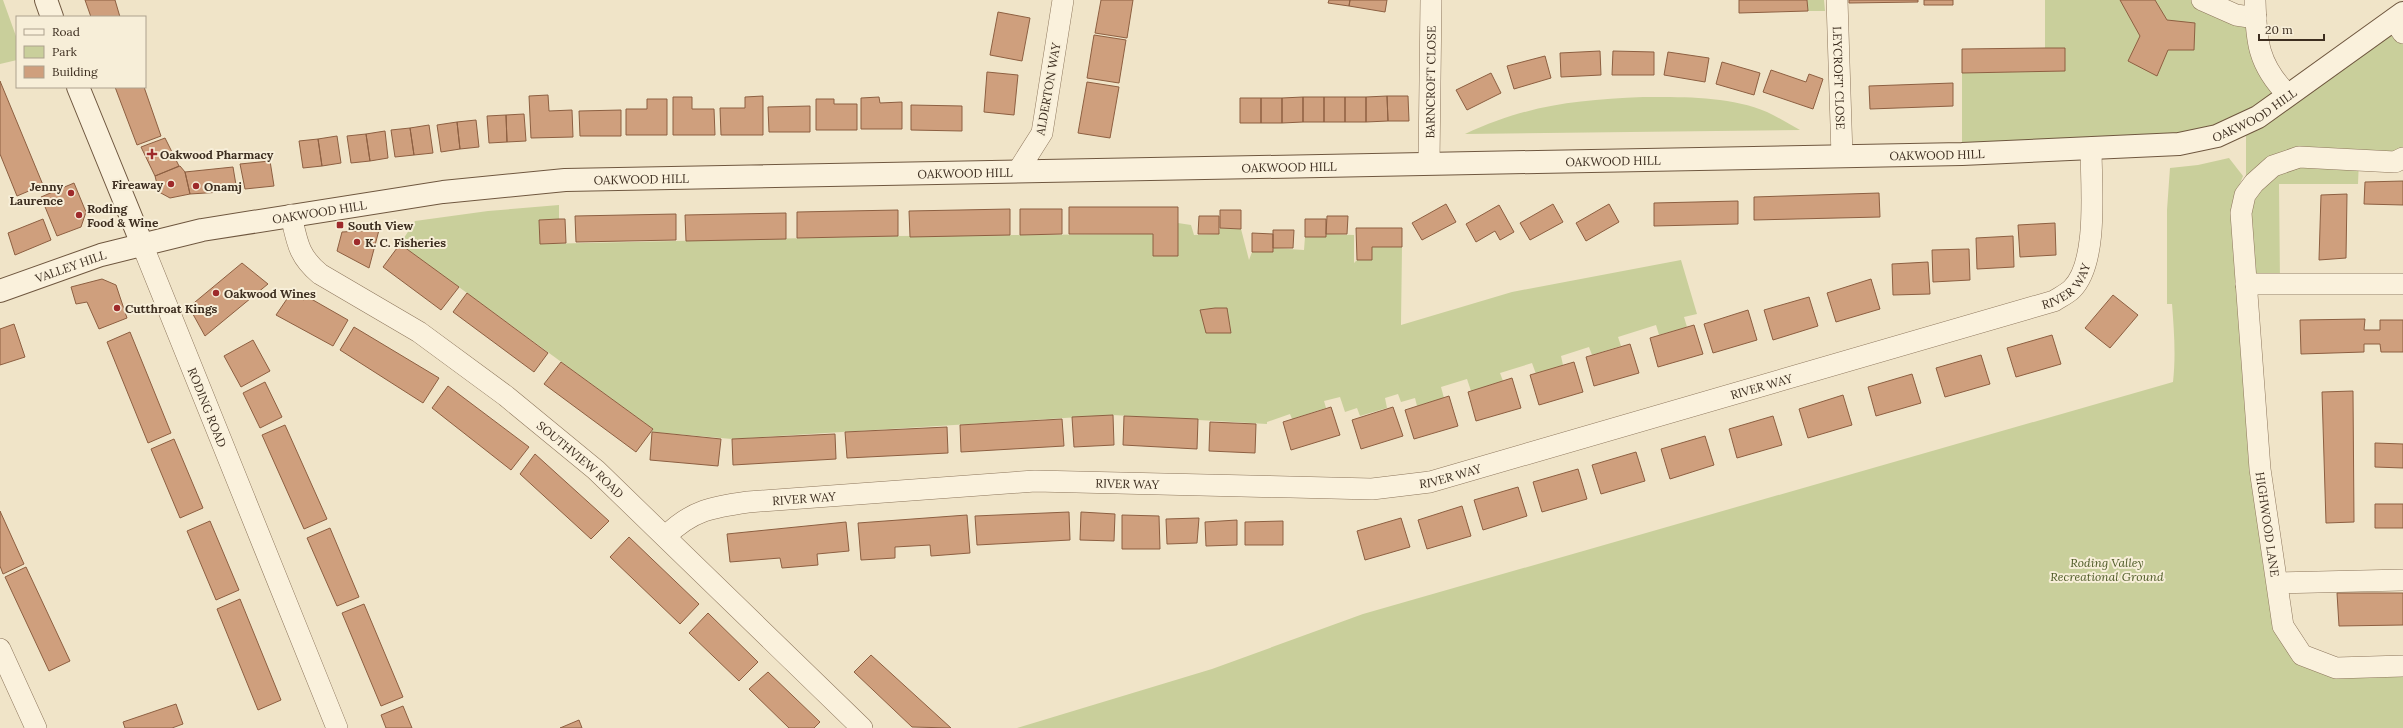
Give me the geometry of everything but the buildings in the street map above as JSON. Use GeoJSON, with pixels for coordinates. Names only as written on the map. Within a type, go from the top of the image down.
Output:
{"type":"FeatureCollection","features":[{"type":"Feature","properties":{"kind":"street"},"geometry":{"type":"LineString","coordinates":[[46,0],[52,16]]}},
{"type":"Feature","properties":{"kind":"street","name":"ALDERTON WAY"},"geometry":{"type":"LineString","coordinates":[[1018,171],[1042,133],[1063,0]]}},
{"type":"Feature","properties":{"kind":"street","name":"BARNCROFT CLOSE"},"geometry":{"type":"LineString","coordinates":[[1429,164],[1431,0]]}},
{"type":"Feature","properties":{"kind":"street","name":"LEYCROFT CLOSE"},"geometry":{"type":"LineString","coordinates":[[1837,0],[1842,156]]}},
{"type":"Feature","properties":{"kind":"street"},"geometry":{"type":"LineString","coordinates":[[2202,0],[2236,14],[2255,9],[2260,56],[2276,83],[2288,95]]}},
{"type":"Feature","properties":{"kind":"street","name":"OAKWOOD HILL"},"geometry":{"type":"LineString","coordinates":[[142,244],[202,230],[443,192],[565,180],[1976,154],[2179,144],[2217,136],[2258,117],[2288,95],[2400,22]]}},
{"type":"Feature","properties":{"kind":"street","name":"RODING ROAD"},"geometry":{"type":"LineString","coordinates":[[78,88],[142,244],[331,726]]}},
{"type":"Feature","properties":{"kind":"street","name":"RIVER WAY"},"geometry":{"type":"LineString","coordinates":[[666,536],[680,522],[694,513],[717,506],[748,502],[1019,482],[1372,489],[1430,482],[2054,301],[2072,288],[2081,274],[2087,257],[2091,237],[2091,148]]}},
{"type":"Feature","properties":{"kind":"street","name":"HIGHWOOD LANE"},"geometry":{"type":"LineString","coordinates":[[2403,158],[2395,162],[2299,157],[2273,166],[2254,183],[2245,195],[2241,213],[2260,468],[2284,626],[2302,655],[2336,668],[2403,666]]}},
{"type":"Feature","properties":{"kind":"street","name":"SOUTHVIEW ROAD"},"geometry":{"type":"LineString","coordinates":[[291,215],[299,251],[306,263],[320,274],[419,332],[506,396],[596,470],[666,536],[862,728]]}},
{"type":"Feature","properties":{"kind":"street","name":"VALLEY HILL"},"geometry":{"type":"LineString","coordinates":[[0,291],[101,255],[142,244]]}},
{"type":"Feature","properties":{"kind":"street"},"geometry":{"type":"LineString","coordinates":[[2246,284],[2403,284]]}},
{"type":"Feature","properties":{"kind":"street"},"geometry":{"type":"LineString","coordinates":[[2278,583],[2403,580]]}},
{"type":"Feature","properties":{"kind":"street"},"geometry":{"type":"LineString","coordinates":[[0,649],[36,728]]}},
{"type":"Feature","properties":{"kind":"green space"},"geometry":{"type":"Polygon","coordinates":[[[0,0],[3,0],[16,36],[16,60],[0,64],[0,0]]]}},
{"type":"Feature","properties":{"kind":"green space"},"geometry":{"type":"Polygon","coordinates":[[[1807,0],[1824,0],[1825,11],[1808,11],[1807,0]]]}},
{"type":"Feature","properties":{"kind":"green space"},"geometry":{"type":"Polygon","coordinates":[[[2045,0],[2193,0],[2243,21],[2283,95],[2216,133],[1962,150],[1962,73],[2065,71],[2065,48],[2045,48],[2045,0]]]}},
{"type":"Feature","properties":{"kind":"green space"},"geometry":{"type":"Polygon","coordinates":[[[2394,20],[2403,33],[2403,162],[2359,160],[2358,184],[2279,184],[2280,284],[2246,284],[2246,123],[2394,20]]]}},
{"type":"Feature","properties":{"kind":"green space"},"geometry":{"type":"Polygon","coordinates":[[[1643,97],[1706,98],[1738,103],[1767,112],[1800,130],[1465,134],[1510,116],[1531,110],[1574,102],[1643,97]]]}},
{"type":"Feature","properties":{"kind":"green space","name":"Roding Valley Recreational Ground"},"geometry":{"type":"Polygon","coordinates":[[[2229,158],[2243,176],[2234,199],[2266,557],[2309,662],[2403,663],[2403,728],[1017,728],[1212,669],[1363,614],[2173,382],[2175,352],[2172,304],[2167,304],[2167,210],[2170,168],[2198,165],[2229,158]]]}},
{"type":"Feature","properties":{"kind":"green space"},"geometry":{"type":"Polygon","coordinates":[[[559,205],[559,219],[539,220],[540,244],[898,236],[1153,234],[1153,256],[1178,256],[1178,223],[1191,225],[1194,235],[1219,234],[1220,228],[1241,229],[1249,260],[1252,252],[1272,252],[1273,248],[1304,250],[1305,237],[1325,237],[1326,234],[1354,235],[1354,263],[1357,260],[1372,260],[1372,247],[1402,247],[1401,325],[1512,292],[1681,260],[1697,314],[1684,317],[1687,327],[1659,335],[1656,325],[1618,337],[1621,346],[1592,355],[1589,347],[1561,356],[1563,365],[1536,374],[1532,363],[1500,373],[1503,381],[1471,391],[1467,379],[1441,387],[1444,398],[1417,406],[1415,398],[1401,402],[1398,394],[1385,398],[1387,408],[1360,416],[1357,408],[1345,412],[1340,397],[1324,401],[1326,408],[1292,419],[1290,414],[1267,422],[1267,424],[1113,415],[732,439],[652,432],[653,429],[400,244],[415,221],[488,211],[559,205]],[[1226,308],[1201,310],[1206,332],[1231,333],[1226,308]]]}},
{"type":"Feature","properties":{"kind":"place","name":"Oakwood Pharmacy"},"geometry":{"type":"Point","coordinates":[152,154]}},
{"type":"Feature","properties":{"kind":"place","name":"Fireaway"},"geometry":{"type":"Point","coordinates":[171,184]}},
{"type":"Feature","properties":{"kind":"place","name":"Onamj"},"geometry":{"type":"Point","coordinates":[196,186]}},
{"type":"Feature","properties":{"kind":"place","name":"Jenny Laurence"},"geometry":{"type":"Point","coordinates":[71,193]}},
{"type":"Feature","properties":{"kind":"place","name":"Roding Food & Wine"},"geometry":{"type":"Point","coordinates":[79,215]}},
{"type":"Feature","properties":{"kind":"place","name":"South View"},"geometry":{"type":"Point","coordinates":[340,225]}},
{"type":"Feature","properties":{"kind":"place","name":"K. C. Fisheries"},"geometry":{"type":"Point","coordinates":[357,242]}},
{"type":"Feature","properties":{"kind":"place","name":"Oakwood Wines"},"geometry":{"type":"Point","coordinates":[216,293]}},
{"type":"Feature","properties":{"kind":"place","name":"Cutthroat Kings"},"geometry":{"type":"Point","coordinates":[117,308]}}]}
